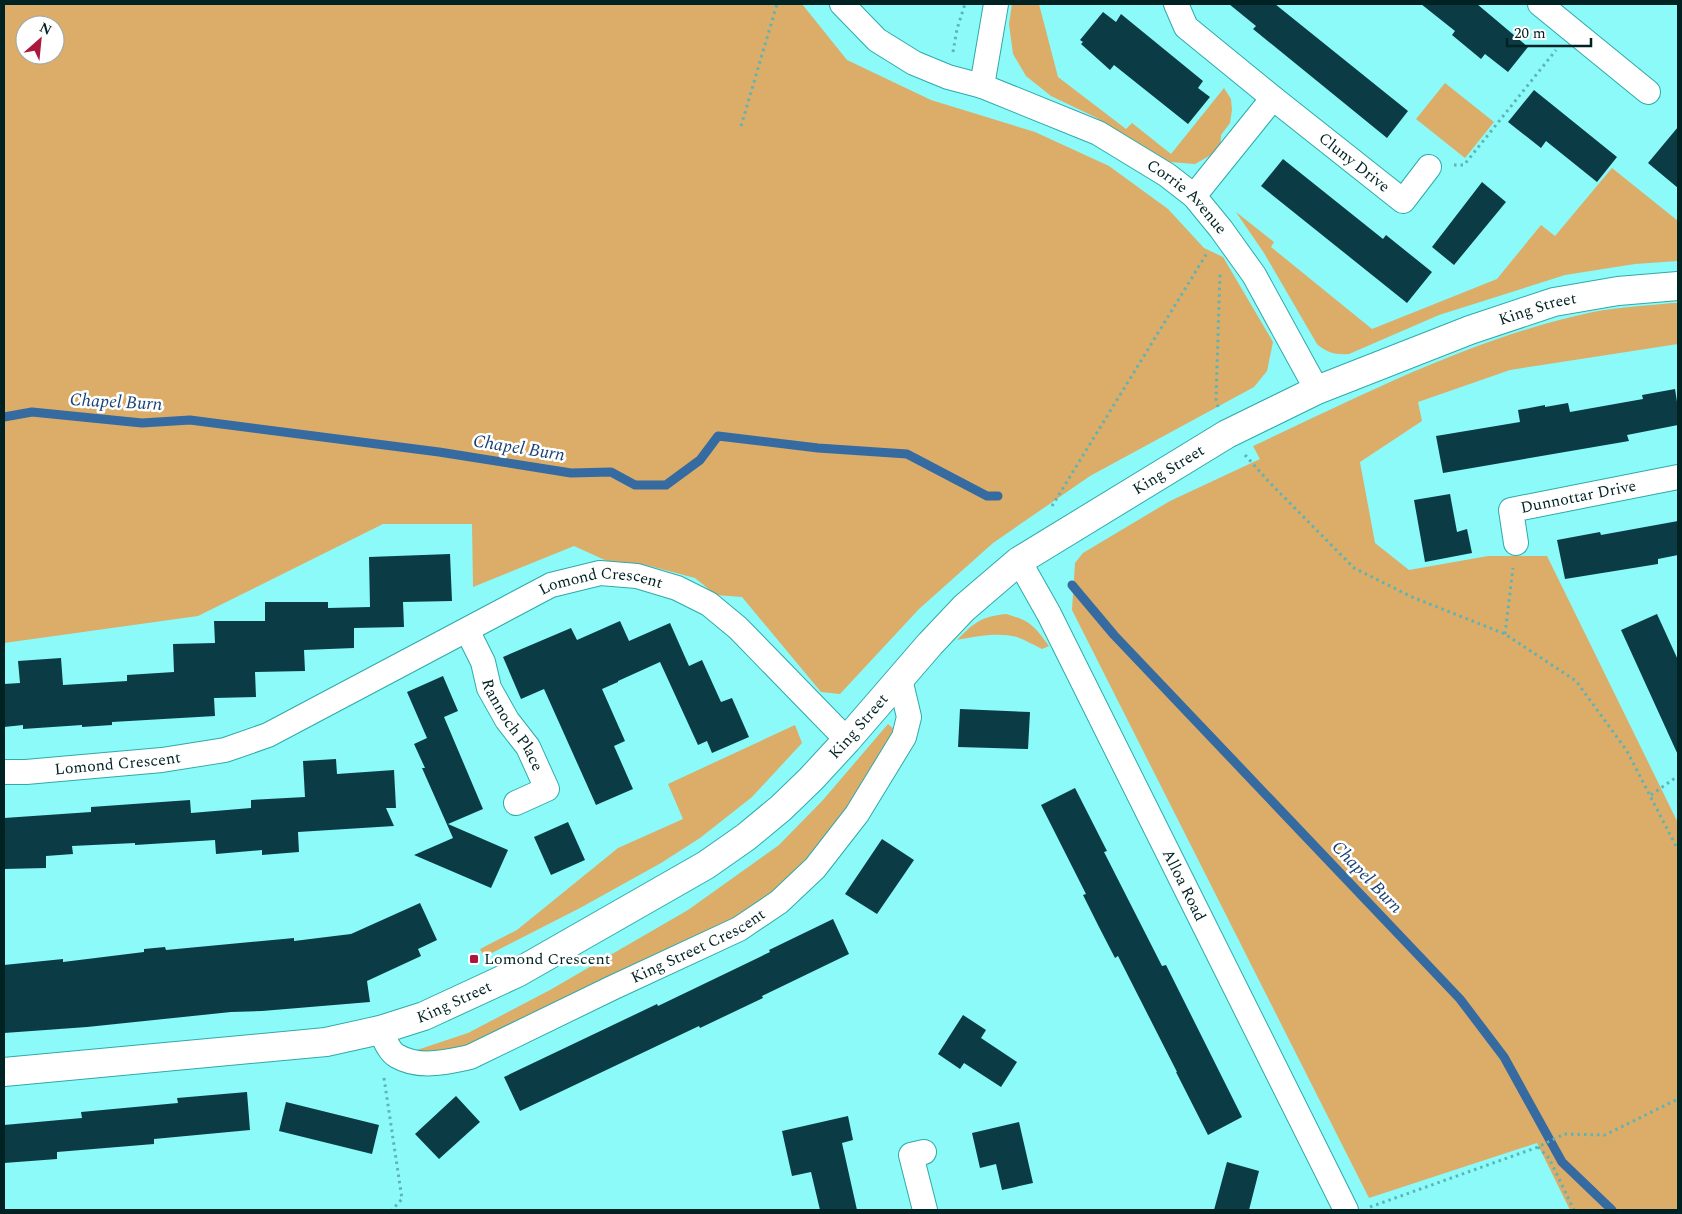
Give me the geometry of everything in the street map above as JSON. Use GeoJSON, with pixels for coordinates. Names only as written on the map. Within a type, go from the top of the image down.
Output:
{"type":"FeatureCollection","features":[{"type":"Feature","properties":{"kind":"main road","name":"King Street"},"geometry":{"type":"LineString","coordinates":[[4,1072],[326,1042],[380,1030],[424,1016],[517,973],[706,865],[746,837],[812,779],[964,608],[1019,561],[1227,434],[1317,390],[1470,330],[1554,302],[1618,291],[1678,286]]}},
{"type":"Feature","properties":{"kind":"street","name":"Corrie Avenue"},"geometry":{"type":"LineString","coordinates":[[842,4],[877,40],[914,63],[948,77],[982,86],[1098,133],[1166,175],[1194,196],[1221,229],[1254,275],[1317,390]]}},
{"type":"Feature","properties":{"kind":"street"},"geometry":{"type":"LineString","coordinates":[[982,86],[996,4]]}},
{"type":"Feature","properties":{"kind":"street","name":"Cluny Drive"},"geometry":{"type":"LineString","coordinates":[[1176,4],[1186,27],[1403,201],[1429,167]]}},
{"type":"Feature","properties":{"kind":"street"},"geometry":{"type":"LineString","coordinates":[[1540,4],[1648,92]]}},
{"type":"Feature","properties":{"kind":"street"},"geometry":{"type":"LineString","coordinates":[[1194,196],[1273,98]]}},
{"type":"Feature","properties":{"kind":"street","name":"Dunnottar Drive"},"geometry":{"type":"LineString","coordinates":[[1516,543],[1511,510],[1678,477]]}},
{"type":"Feature","properties":{"kind":"street","name":"Alloa Road"},"geometry":{"type":"LineString","coordinates":[[1019,561],[1050,614],[1346,1210]]}},
{"type":"Feature","properties":{"kind":"street","name":"Lomond Crescent"},"geometry":{"type":"LineString","coordinates":[[4,772],[26,772],[162,760],[225,750],[268,736],[551,586],[600,573],[637,576],[677,588],[709,604],[738,628],[847,740]]}},
{"type":"Feature","properties":{"kind":"street","name":"Rannoch Place"},"geometry":{"type":"LineString","coordinates":[[467,630],[482,662],[489,688],[507,720],[528,747],[547,789],[516,803]]}},
{"type":"Feature","properties":{"kind":"street","name":"King Street Crescent"},"geometry":{"type":"LineString","coordinates":[[396,1056],[417,1063],[446,1063],[470,1058],[612,988],[739,929],[779,902],[815,868],[857,814],[904,737],[909,717],[900,679]]}},
{"type":"Feature","properties":{"kind":"street"},"geometry":{"type":"LineString","coordinates":[[380,1030],[396,1056]]}},
{"type":"Feature","properties":{"kind":"street"},"geometry":{"type":"LineString","coordinates":[[924,1152],[912,1155],[925,1210]]}},
{"type":"Feature","properties":{"kind":"path"},"geometry":{"type":"LineString","coordinates":[[741,126],[777,4]]}},
{"type":"Feature","properties":{"kind":"path"},"geometry":{"type":"LineString","coordinates":[[948,77],[957,29],[965,4]]}},
{"type":"Feature","properties":{"kind":"path"},"geometry":{"type":"LineString","coordinates":[[1429,167],[1464,165],[1572,30]]}},
{"type":"Feature","properties":{"kind":"path"},"geometry":{"type":"LineString","coordinates":[[1221,229],[1216,399],[1227,434],[1270,484],[1354,568],[1412,598],[1504,634],[1576,681],[1627,751],[1678,850]]}},
{"type":"Feature","properties":{"kind":"path"},"geometry":{"type":"LineString","coordinates":[[1050,510],[1221,229]]}},
{"type":"Feature","properties":{"kind":"path"},"geometry":{"type":"LineString","coordinates":[[1504,634],[1516,543]]}},
{"type":"Feature","properties":{"kind":"path"},"geometry":{"type":"LineString","coordinates":[[1650,795],[1678,776]]}},
{"type":"Feature","properties":{"kind":"path"},"geometry":{"type":"LineString","coordinates":[[392,1210],[402,1199],[383,1075],[396,1056]]}},
{"type":"Feature","properties":{"kind":"path"},"geometry":{"type":"LineString","coordinates":[[1370,1207],[1538,1147],[1564,1134],[1605,1135],[1678,1099]]}},
{"type":"Feature","properties":{"kind":"path"},"geometry":{"type":"LineString","coordinates":[[1538,1147],[1549,1158],[1574,1210]]}},
{"type":"Feature","properties":{"kind":"shaded area"},"geometry":{"type":"Polygon","coordinates":[[[4,4],[802,4],[847,60],[931,100],[1035,132],[1109,166],[1168,209],[1204,248],[1223,257],[1273,342],[1267,371],[1254,387],[1090,476],[993,543],[919,609],[840,694],[821,692],[742,597],[716,595],[695,578],[646,565],[607,561],[574,546],[473,587],[472,524],[383,524],[198,616],[4,643],[4,4]]]}},
{"type":"Feature","properties":{"kind":"shaded area"},"geometry":{"type":"Polygon","coordinates":[[[1012,4],[1039,4],[1058,77],[1126,129],[1132,123],[1171,154],[1224,88],[1231,99],[1232,110],[1230,123],[1221,135],[1220,150],[1195,164],[1170,162],[1095,117],[1051,96],[1026,76],[1013,54],[1009,24],[1012,4]]]}},
{"type":"Feature","properties":{"kind":"shaded area"},"geometry":{"type":"Polygon","coordinates":[[[1445,83],[1494,122],[1465,158],[1416,119],[1445,83]]]}},
{"type":"Feature","properties":{"kind":"shaded area"},"geometry":{"type":"Polygon","coordinates":[[[1612,168],[1678,221],[1678,261],[1635,264],[1565,275],[1439,315],[1349,354],[1332,353],[1324,350],[1317,344],[1264,253],[1236,212],[1274,242],[1271,247],[1372,329],[1497,279],[1541,225],[1555,236],[1612,168]]]}},
{"type":"Feature","properties":{"kind":"shaded area"},"geometry":{"type":"Polygon","coordinates":[[[1678,303],[1678,344],[1510,370],[1418,402],[1422,421],[1360,462],[1375,543],[1409,570],[1488,556],[1547,556],[1678,823],[1678,1210],[1570,1210],[1537,1143],[1369,1198],[1072,610],[1075,563],[1083,553],[1170,501],[1260,459],[1253,446],[1420,369],[1505,336],[1549,323],[1603,310],[1678,303]]]}},
{"type":"Feature","properties":{"kind":"shaded area"},"geometry":{"type":"Polygon","coordinates":[[[1006,614],[1027,622],[1049,646],[1042,649],[1017,637],[1002,635],[979,636],[957,640],[979,621],[1006,614]]]}},
{"type":"Feature","properties":{"kind":"shaded area"},"geometry":{"type":"Polygon","coordinates":[[[888,724],[896,731],[835,831],[768,902],[489,1039],[463,1048],[443,1052],[425,1053],[417,1050],[468,1033],[550,990],[688,910],[779,845],[823,800],[888,724]]]}},
{"type":"Feature","properties":{"kind":"shaded area"},"geometry":{"type":"Polygon","coordinates":[[[795,725],[802,743],[752,797],[700,838],[661,863],[580,908],[484,957],[480,949],[517,930],[618,848],[683,819],[668,784],[795,725]]]}},
{"type":"Feature","properties":{"kind":"building"},"geometry":{"type":"Polygon","coordinates":[[[1229,4],[1275,4],[1408,111],[1387,138],[1253,29],[1256,26],[1229,4]]]}},
{"type":"Feature","properties":{"kind":"building"},"geometry":{"type":"Polygon","coordinates":[[[1421,4],[1477,4],[1528,47],[1508,72],[1485,54],[1481,59],[1452,35],[1455,31],[1421,4]]]}},
{"type":"Feature","properties":{"kind":"building"},"geometry":{"type":"Polygon","coordinates":[[[1103,12],[1116,22],[1121,14],[1203,81],[1198,88],[1210,97],[1188,124],[1114,65],[1110,70],[1081,44],[1083,42],[1080,40],[1103,12]]]}},
{"type":"Feature","properties":{"kind":"building"},"geometry":{"type":"Polygon","coordinates":[[[1534,90],[1617,157],[1597,182],[1546,141],[1541,148],[1508,122],[1534,90]]]}},
{"type":"Feature","properties":{"kind":"building"},"geometry":{"type":"Polygon","coordinates":[[[1678,127],[1678,188],[1648,163],[1678,127]]]}},
{"type":"Feature","properties":{"kind":"building"},"geometry":{"type":"Polygon","coordinates":[[[1283,159],[1383,239],[1386,235],[1432,272],[1407,303],[1261,186],[1283,159]]]}},
{"type":"Feature","properties":{"kind":"building"},"geometry":{"type":"Polygon","coordinates":[[[1482,182],[1506,202],[1454,265],[1432,247],[1482,182]]]}},
{"type":"Feature","properties":{"kind":"building"},"geometry":{"type":"Polygon","coordinates":[[[1675,389],[1678,425],[1627,435],[1629,441],[1443,473],[1436,436],[1520,422],[1518,410],[1568,403],[1570,412],[1643,399],[1642,395],[1675,389]]]}},
{"type":"Feature","properties":{"kind":"building"},"geometry":{"type":"Polygon","coordinates":[[[1450,494],[1457,532],[1467,529],[1472,553],[1425,562],[1414,500],[1450,494]]]}},
{"type":"Feature","properties":{"kind":"building"},"geometry":{"type":"Polygon","coordinates":[[[1678,521],[1678,555],[1658,559],[1658,564],[1565,579],[1557,540],[1600,532],[1601,535],[1678,521]]]}},
{"type":"Feature","properties":{"kind":"building"},"geometry":{"type":"Polygon","coordinates":[[[450,554],[452,601],[403,602],[404,627],[354,628],[354,648],[304,650],[305,671],[255,672],[256,697],[214,698],[215,716],[112,722],[112,725],[82,727],[82,725],[23,729],[23,725],[4,727],[4,684],[20,683],[18,661],[61,658],[63,685],[127,681],[127,675],[174,672],[173,644],[215,643],[214,621],[265,621],[265,602],[328,602],[328,608],[370,607],[369,557],[450,554]]]}},
{"type":"Feature","properties":{"kind":"building"},"geometry":{"type":"Polygon","coordinates":[[[1657,614],[1678,660],[1678,755],[1621,630],[1657,614]]]}},
{"type":"Feature","properties":{"kind":"building"},"geometry":{"type":"Polygon","coordinates":[[[620,621],[629,641],[670,623],[689,666],[702,660],[721,702],[732,698],[749,737],[712,753],[707,741],[698,745],[660,662],[602,689],[625,741],[614,746],[633,789],[596,805],[544,689],[521,699],[503,657],[571,628],[577,640],[620,621]]]}},
{"type":"Feature","properties":{"kind":"building"},"geometry":{"type":"Polygon","coordinates":[[[443,676],[458,711],[444,717],[483,809],[448,824],[508,850],[491,888],[414,855],[453,838],[422,768],[425,768],[414,744],[427,738],[407,692],[443,676]]]}},
{"type":"Feature","properties":{"kind":"building"},"geometry":{"type":"Polygon","coordinates":[[[960,709],[1030,712],[1028,749],[958,747],[960,709]]]}},
{"type":"Feature","properties":{"kind":"building"},"geometry":{"type":"Polygon","coordinates":[[[336,759],[337,774],[394,770],[396,808],[386,808],[394,826],[298,832],[299,852],[262,855],[262,850],[216,854],[215,840],[135,845],[135,843],[72,846],[73,854],[46,856],[46,868],[4,869],[4,818],[91,812],[91,807],[190,800],[191,813],[251,808],[251,800],[305,797],[303,761],[336,759]]]}},
{"type":"Feature","properties":{"kind":"building"},"geometry":{"type":"Polygon","coordinates":[[[1075,788],[1107,851],[1104,852],[1162,966],[1166,965],[1242,1117],[1208,1135],[1118,956],[1115,958],[1099,927],[1083,895],[1086,894],[1041,805],[1075,788]]]}},
{"type":"Feature","properties":{"kind":"building"},"geometry":{"type":"Polygon","coordinates":[[[568,822],[585,860],[551,875],[534,837],[568,822]]]}},
{"type":"Feature","properties":{"kind":"building"},"geometry":{"type":"Polygon","coordinates":[[[882,839],[914,860],[877,914],[845,894],[882,839]]]}},
{"type":"Feature","properties":{"kind":"building"},"geometry":{"type":"Polygon","coordinates":[[[420,903],[437,940],[418,949],[421,956],[367,981],[370,1002],[231,1012],[87,1027],[4,1033],[4,965],[63,959],[63,962],[144,952],[144,949],[165,947],[166,950],[294,938],[294,941],[351,934],[420,903]]]}},
{"type":"Feature","properties":{"kind":"building"},"geometry":{"type":"Polygon","coordinates":[[[833,919],[849,954],[762,996],[763,998],[700,1028],[699,1026],[520,1111],[504,1077],[657,1004],[658,1006],[770,952],[769,950],[833,919]]]}},
{"type":"Feature","properties":{"kind":"building"},"geometry":{"type":"Polygon","coordinates":[[[963,1015],[986,1030],[981,1038],[1017,1062],[1001,1087],[964,1063],[960,1069],[938,1054],[963,1015]]]}},
{"type":"Feature","properties":{"kind":"building"},"geometry":{"type":"Polygon","coordinates":[[[247,1092],[250,1130],[154,1139],[154,1144],[57,1152],[57,1159],[4,1163],[4,1125],[82,1118],[81,1112],[178,1103],[177,1098],[247,1092]]]}},
{"type":"Feature","properties":{"kind":"building"},"geometry":{"type":"Polygon","coordinates":[[[456,1096],[480,1122],[439,1159],[415,1134],[456,1096]]]}},
{"type":"Feature","properties":{"kind":"building"},"geometry":{"type":"Polygon","coordinates":[[[286,1102],[379,1125],[372,1154],[279,1131],[286,1102]]]}},
{"type":"Feature","properties":{"kind":"building"},"geometry":{"type":"Polygon","coordinates":[[[848,1116],[853,1140],[842,1143],[857,1210],[820,1210],[811,1172],[792,1176],[782,1131],[848,1116]]]}},
{"type":"Feature","properties":{"kind":"building"},"geometry":{"type":"Polygon","coordinates":[[[1019,1122],[1033,1183],[1002,1190],[996,1164],[980,1168],[972,1133],[1019,1122]]]}},
{"type":"Feature","properties":{"kind":"building"},"geometry":{"type":"Polygon","coordinates":[[[1227,1162],[1259,1171],[1249,1210],[1214,1210],[1227,1162]]]}},
{"type":"Feature","properties":{"kind":"waterway","name":"Chapel Burn"},"geometry":{"type":"LineString","coordinates":[[4,417],[32,412],[142,423],[190,420],[439,452],[571,473],[611,472],[635,485],[666,485],[700,460],[718,436],[818,448],[907,454],[987,496],[998,496]]}},
{"type":"Feature","properties":{"kind":"waterway","name":"Chapel Burn"},"geometry":{"type":"LineString","coordinates":[[1072,585],[1114,635],[1460,999],[1504,1057],[1562,1162],[1612,1210]]}},
{"type":"Feature","properties":{"kind":"place","name":"Lomond Crescent"},"geometry":{"type":"Point","coordinates":[474,959]}}]}
